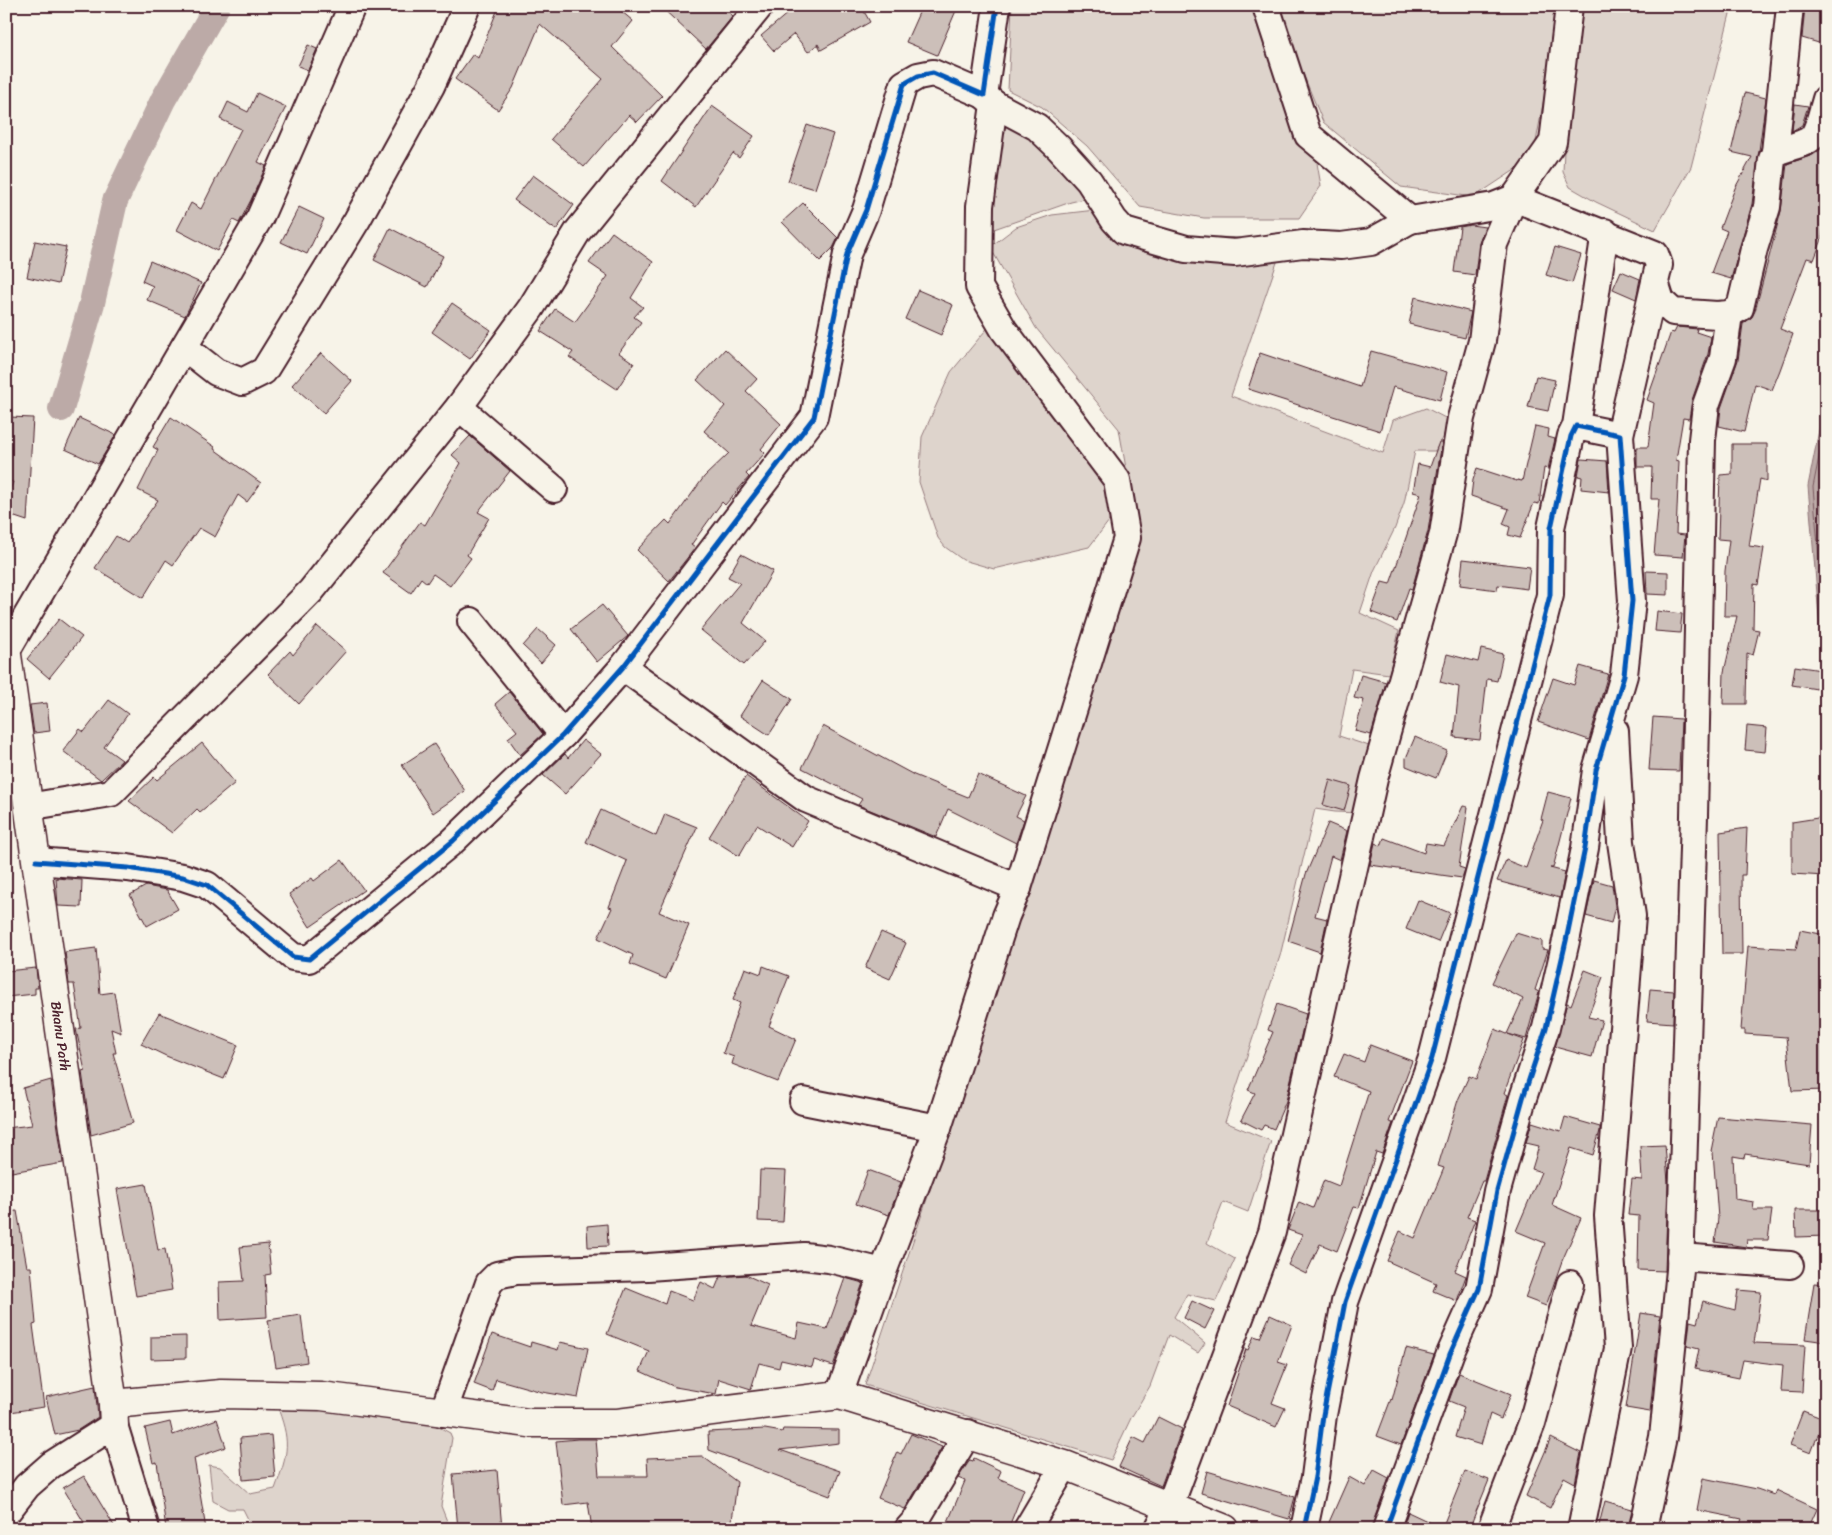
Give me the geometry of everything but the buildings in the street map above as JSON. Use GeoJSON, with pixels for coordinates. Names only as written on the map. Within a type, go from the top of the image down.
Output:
{"type":"FeatureCollection","features":[{"type":"Feature","properties":{"kind":"street"},"geometry":{"type":"LineString","coordinates":[[7,649],[260,217],[352,6]]}},
{"type":"Feature","properties":{"kind":"street"},"geometry":{"type":"LineString","coordinates":[[184,348],[216,372],[242,382],[264,371],[357,220],[431,86],[467,6]]}},
{"type":"Feature","properties":{"kind":"street"},"geometry":{"type":"LineString","coordinates":[[28,807],[111,793],[311,591],[459,407],[531,308],[578,231],[760,6]]}},
{"type":"Feature","properties":{"kind":"street"},"geometry":{"type":"LineString","coordinates":[[839,1395],[883,1272],[938,1128],[1000,935],[1018,888],[1127,538],[1117,480],[1004,330],[979,287],[980,206],[997,6]]}},
{"type":"Feature","properties":{"kind":"street"},"geometry":{"type":"LineString","coordinates":[[1266,6],[1308,135],[1410,220]]}},
{"type":"Feature","properties":{"kind":"street"},"geometry":{"type":"LineString","coordinates":[[1164,1518],[1272,1232],[1374,779],[1442,534],[1462,418],[1482,342],[1494,244],[1514,198],[1552,142],[1569,6]]}},
{"type":"Feature","properties":{"kind":"street"},"geometry":{"type":"LineString","coordinates":[[1655,282],[1661,301],[1673,312],[1729,314],[1740,308],[1767,208],[1772,159],[1775,152],[1790,6]]}},
{"type":"Feature","properties":{"kind":"street"},"geometry":{"type":"LineString","coordinates":[[36,861],[128,868],[183,877],[207,885],[293,957],[309,959],[453,841],[563,735],[623,667],[814,417],[847,254],[866,210],[904,84],[918,76],[934,73],[989,99],[1037,127],[1089,181],[1114,220],[1124,231],[1186,249],[1235,253],[1304,244],[1341,246],[1371,242],[1410,220],[1494,206],[1514,198],[1605,232],[1655,254],[1659,264],[1620,435],[1628,523],[1632,600],[1624,675],[1596,770],[1585,848],[1546,1028],[1523,1098],[1497,1191],[1479,1289],[1450,1354],[1386,1529]]}},
{"type":"Feature","properties":{"kind":"street"},"geometry":{"type":"LineString","coordinates":[[1775,152],[1810,141],[1816,135],[1826,100]]}},
{"type":"Feature","properties":{"kind":"street"},"geometry":{"type":"LineString","coordinates":[[1304,1529],[1315,1477],[1322,1415],[1345,1302],[1432,1058],[1550,595],[1551,528],[1572,436],[1576,426],[1605,232]]}},
{"type":"Feature","properties":{"kind":"street"},"geometry":{"type":"LineString","coordinates":[[1643,1529],[1663,1437],[1680,1257],[1694,826],[1702,440],[1706,405],[1723,358],[1729,314]]}},
{"type":"Feature","properties":{"kind":"street"},"geometry":{"type":"LineString","coordinates":[[459,407],[554,489]]}},
{"type":"Feature","properties":{"kind":"street"},"geometry":{"type":"LineString","coordinates":[[1576,426],[1620,435]]}},
{"type":"Feature","properties":{"kind":"street"},"geometry":{"type":"LineString","coordinates":[[471,621],[563,735]]}},
{"type":"Feature","properties":{"kind":"street","name":"Bhanu Path"},"geometry":{"type":"LineString","coordinates":[[7,649],[13,744],[28,807],[114,1414]]}},
{"type":"Feature","properties":{"kind":"street"},"geometry":{"type":"LineString","coordinates":[[623,667],[806,799],[1018,888]]}},
{"type":"Feature","properties":{"kind":"street"},"geometry":{"type":"LineString","coordinates":[[1581,1529],[1618,1348],[1608,1216],[1632,916],[1620,842],[1614,710]]}},
{"type":"Feature","properties":{"kind":"street"},"geometry":{"type":"LineString","coordinates":[[803,1101],[938,1128]]}},
{"type":"Feature","properties":{"kind":"street"},"geometry":{"type":"LineString","coordinates":[[443,1413],[489,1284],[496,1276],[516,1271],[639,1268],[804,1256],[829,1259],[883,1272]]}},
{"type":"Feature","properties":{"kind":"street"},"geometry":{"type":"LineString","coordinates":[[1680,1257],[1790,1265]]}},
{"type":"Feature","properties":{"kind":"street"},"geometry":{"type":"LineString","coordinates":[[1491,1529],[1532,1423],[1570,1284]]}},
{"type":"Feature","properties":{"kind":"street"},"geometry":{"type":"LineString","coordinates":[[6,1513],[17,1482],[51,1465],[114,1414],[221,1394],[321,1396],[529,1424],[618,1423],[839,1395],[968,1433],[1065,1465],[1164,1518],[1225,1529]]}},
{"type":"Feature","properties":{"kind":"street"},"geometry":{"type":"LineString","coordinates":[[114,1414],[146,1529]]}},
{"type":"Feature","properties":{"kind":"street"},"geometry":{"type":"LineString","coordinates":[[908,1529],[916,1520],[968,1433]]}},
{"type":"Feature","properties":{"kind":"street"},"geometry":{"type":"LineString","coordinates":[[1027,1529],[1065,1465]]}},
{"type":"Feature","properties":{"kind":"shaded area"},"geometry":{"type":"Polygon","coordinates":[[[1012,6],[1261,6],[1309,117],[1321,186],[1299,218],[1204,218],[1140,207],[1087,146],[1042,107],[1008,90],[1012,6]]]}},
{"type":"Feature","properties":{"kind":"shaded area"},"geometry":{"type":"Polygon","coordinates":[[[1279,6],[1561,6],[1533,158],[1474,197],[1401,187],[1323,122],[1301,69],[1279,6]]]}},
{"type":"Feature","properties":{"kind":"shaded area"},"geometry":{"type":"Polygon","coordinates":[[[1584,6],[1732,6],[1691,167],[1655,230],[1596,202],[1570,187],[1563,172],[1567,85],[1584,6]]]}},
{"type":"Feature","properties":{"kind":"shaded area"},"geometry":{"type":"Polygon","coordinates":[[[1005,100],[1060,131],[1106,194],[1071,202],[994,229],[986,216],[1005,100]]]}},
{"type":"Feature","properties":{"kind":"shaded area"},"geometry":{"type":"Polygon","coordinates":[[[1104,209],[1175,236],[1285,239],[1231,396],[1383,453],[1393,420],[1426,408],[1451,421],[1435,451],[1415,451],[1404,503],[1395,528],[1374,571],[1360,613],[1399,631],[1389,674],[1352,669],[1339,736],[1369,746],[1359,813],[1315,809],[1280,956],[1225,1122],[1271,1141],[1248,1212],[1223,1202],[1207,1243],[1235,1259],[1216,1301],[1187,1294],[1174,1317],[1205,1343],[1198,1353],[1169,1335],[1150,1386],[1131,1418],[1111,1460],[865,1385],[977,1049],[1139,541],[1119,429],[1036,328],[990,247],[1016,227],[1052,215],[1104,209]]]}},
{"type":"Feature","properties":{"kind":"shaded area"},"geometry":{"type":"Polygon","coordinates":[[[990,325],[1113,492],[1109,521],[1089,547],[994,569],[963,560],[945,547],[938,538],[919,482],[922,437],[951,372],[990,325]]]}},
{"type":"Feature","properties":{"kind":"shaded area"},"geometry":{"type":"Polygon","coordinates":[[[276,1403],[415,1414],[450,1433],[452,1438],[441,1506],[450,1529],[253,1529],[243,1509],[228,1509],[213,1501],[209,1465],[220,1467],[250,1494],[275,1489],[283,1465],[286,1446],[284,1428],[276,1403]]]}},
{"type":"Feature","properties":{"kind":"water"},"geometry":{"type":"Polygon","coordinates":[[[1826,395],[1826,701],[1808,486],[1826,395]]]}},
{"type":"Feature","properties":{"kind":"waterway"},"geometry":{"type":"LineString","coordinates":[[61,409],[92,303],[115,201],[163,100],[217,6]]}},
{"type":"Feature","properties":{"kind":"cycle path"},"geometry":{"type":"LineString","coordinates":[[36,861],[128,868],[183,877],[207,885],[293,957],[309,959],[453,841],[563,735],[623,667],[814,417],[847,254],[866,210],[904,84],[918,76],[933,73],[984,95],[997,6]]}},
{"type":"Feature","properties":{"kind":"cycle path"},"geometry":{"type":"LineString","coordinates":[[1304,1529],[1315,1477],[1323,1415],[1345,1302],[1432,1058],[1550,595],[1551,528],[1571,436],[1576,426],[1620,435],[1632,601],[1624,675],[1596,770],[1585,848],[1566,941],[1546,1028],[1523,1098],[1497,1191],[1479,1289],[1450,1354],[1386,1529]]}}]}
